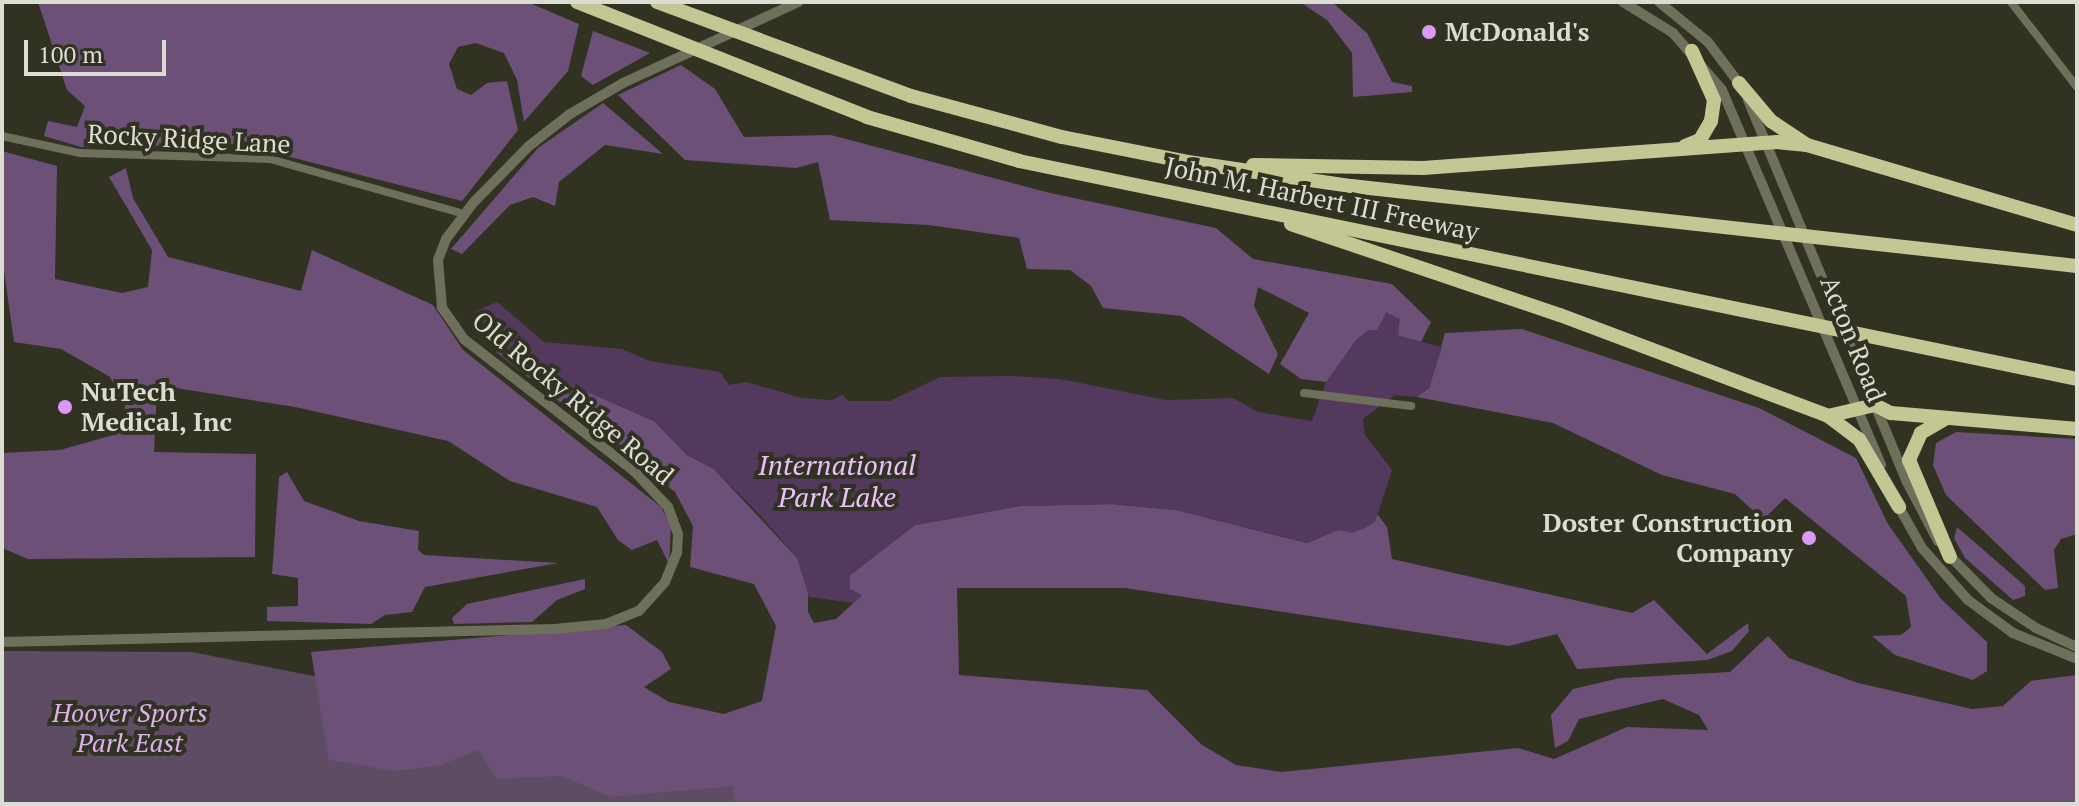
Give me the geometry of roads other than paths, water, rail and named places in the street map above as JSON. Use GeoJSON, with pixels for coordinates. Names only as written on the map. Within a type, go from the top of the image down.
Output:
{"type":"FeatureCollection","features":[{"type":"Feature","properties":{"kind":"highway","name":"John M. Harbert III Freeway"},"geometry":{"type":"LineString","coordinates":[[577,2],[743,72],[867,117],[1019,161],[2077,379]]}},
{"type":"Feature","properties":{"kind":"highway","name":"John M. Harbert III Freeway"},"geometry":{"type":"LineString","coordinates":[[659,3],[784,52],[911,96],[1062,137],[1188,162],[1336,185],[2077,266]]}},
{"type":"Feature","properties":{"kind":"highway"},"geometry":{"type":"LineString","coordinates":[[1669,151],[1700,140],[1711,121],[1714,100],[1692,51]]}},
{"type":"Feature","properties":{"kind":"highway"},"geometry":{"type":"LineString","coordinates":[[1739,83],[1771,121],[1807,145]]}},
{"type":"Feature","properties":{"kind":"highway"},"geometry":{"type":"LineString","coordinates":[[1188,162],[1423,168],[1767,144],[1807,145],[2077,225]]}},
{"type":"Feature","properties":{"kind":"highway"},"geometry":{"type":"LineString","coordinates":[[1265,213],[1320,237],[1560,315],[1828,416],[1859,439],[1899,507]]}},
{"type":"Feature","properties":{"kind":"highway"},"geometry":{"type":"LineString","coordinates":[[1828,416],[1875,405],[1891,413],[2077,429]]}},
{"type":"Feature","properties":{"kind":"highway"},"geometry":{"type":"LineString","coordinates":[[1947,418],[1921,433],[1909,460],[1950,557]]}},
{"type":"Feature","properties":{"kind":"street","name":"Old Rocky Ridge Road"},"geometry":{"type":"LineString","coordinates":[[2,642],[555,629],[618,621],[650,602],[677,553],[678,534],[668,507],[634,471],[480,354],[442,307],[438,260],[464,214],[529,146],[590,101],[798,2]]}},
{"type":"Feature","properties":{"kind":"street","name":"Acton Road"},"geometry":{"type":"LineString","coordinates":[[1623,2],[1692,51],[1722,90],[1750,147],[1899,507],[1922,548],[1968,600],[2013,633],[2077,659]]}},
{"type":"Feature","properties":{"kind":"street","name":"Acton Road"},"geometry":{"type":"LineString","coordinates":[[1659,2],[1708,42],[1739,83],[1921,513],[1950,557],[1991,598],[2036,628],[2077,647]]}},
{"type":"Feature","properties":{"kind":"street"},"geometry":{"type":"LineString","coordinates":[[2011,2],[2077,87]]}},
{"type":"Feature","properties":{"kind":"street","name":"Rocky Ridge Lane"},"geometry":{"type":"LineString","coordinates":[[2,136],[80,153],[282,161],[464,214]]}},
{"type":"Feature","properties":{"kind":"street"},"geometry":{"type":"LineString","coordinates":[[1304,393],[1411,406]]}},
{"type":"Feature","properties":{"kind":"water","name":"International Park Lake"},"geometry":{"type":"Polygon","coordinates":[[[497,302],[544,342],[622,349],[650,361],[720,372],[729,385],[746,382],[802,398],[832,400],[843,395],[848,401],[890,401],[940,377],[1010,376],[1060,379],[1165,400],[1233,398],[1258,412],[1312,421],[1326,382],[1356,340],[1368,330],[1377,330],[1386,312],[1400,319],[1398,336],[1442,347],[1429,388],[1417,397],[1395,395],[1363,419],[1365,435],[1392,470],[1375,522],[1365,528],[1352,533],[1338,530],[1307,543],[1175,510],[1112,504],[1020,506],[915,525],[850,575],[850,589],[862,595],[854,603],[809,597],[797,558],[760,515],[714,469],[687,455],[654,421],[542,372],[499,346],[476,311],[497,302]]]}},
{"type":"Feature","properties":{"kind":"place","name":"McDonald's"},"geometry":{"type":"Point","coordinates":[1429,32]}},
{"type":"Feature","properties":{"kind":"place","name":"NuTech Medical, Inc"},"geometry":{"type":"Point","coordinates":[65,407]}},
{"type":"Feature","properties":{"kind":"place","name":"Doster Construction Company"},"geometry":{"type":"Point","coordinates":[1809,538]}},
{"type":"Feature","properties":{"kind":"park label","name":"Hoover Sports Park East"},"geometry":{"type":"Point","coordinates":[130,728]}}]}
